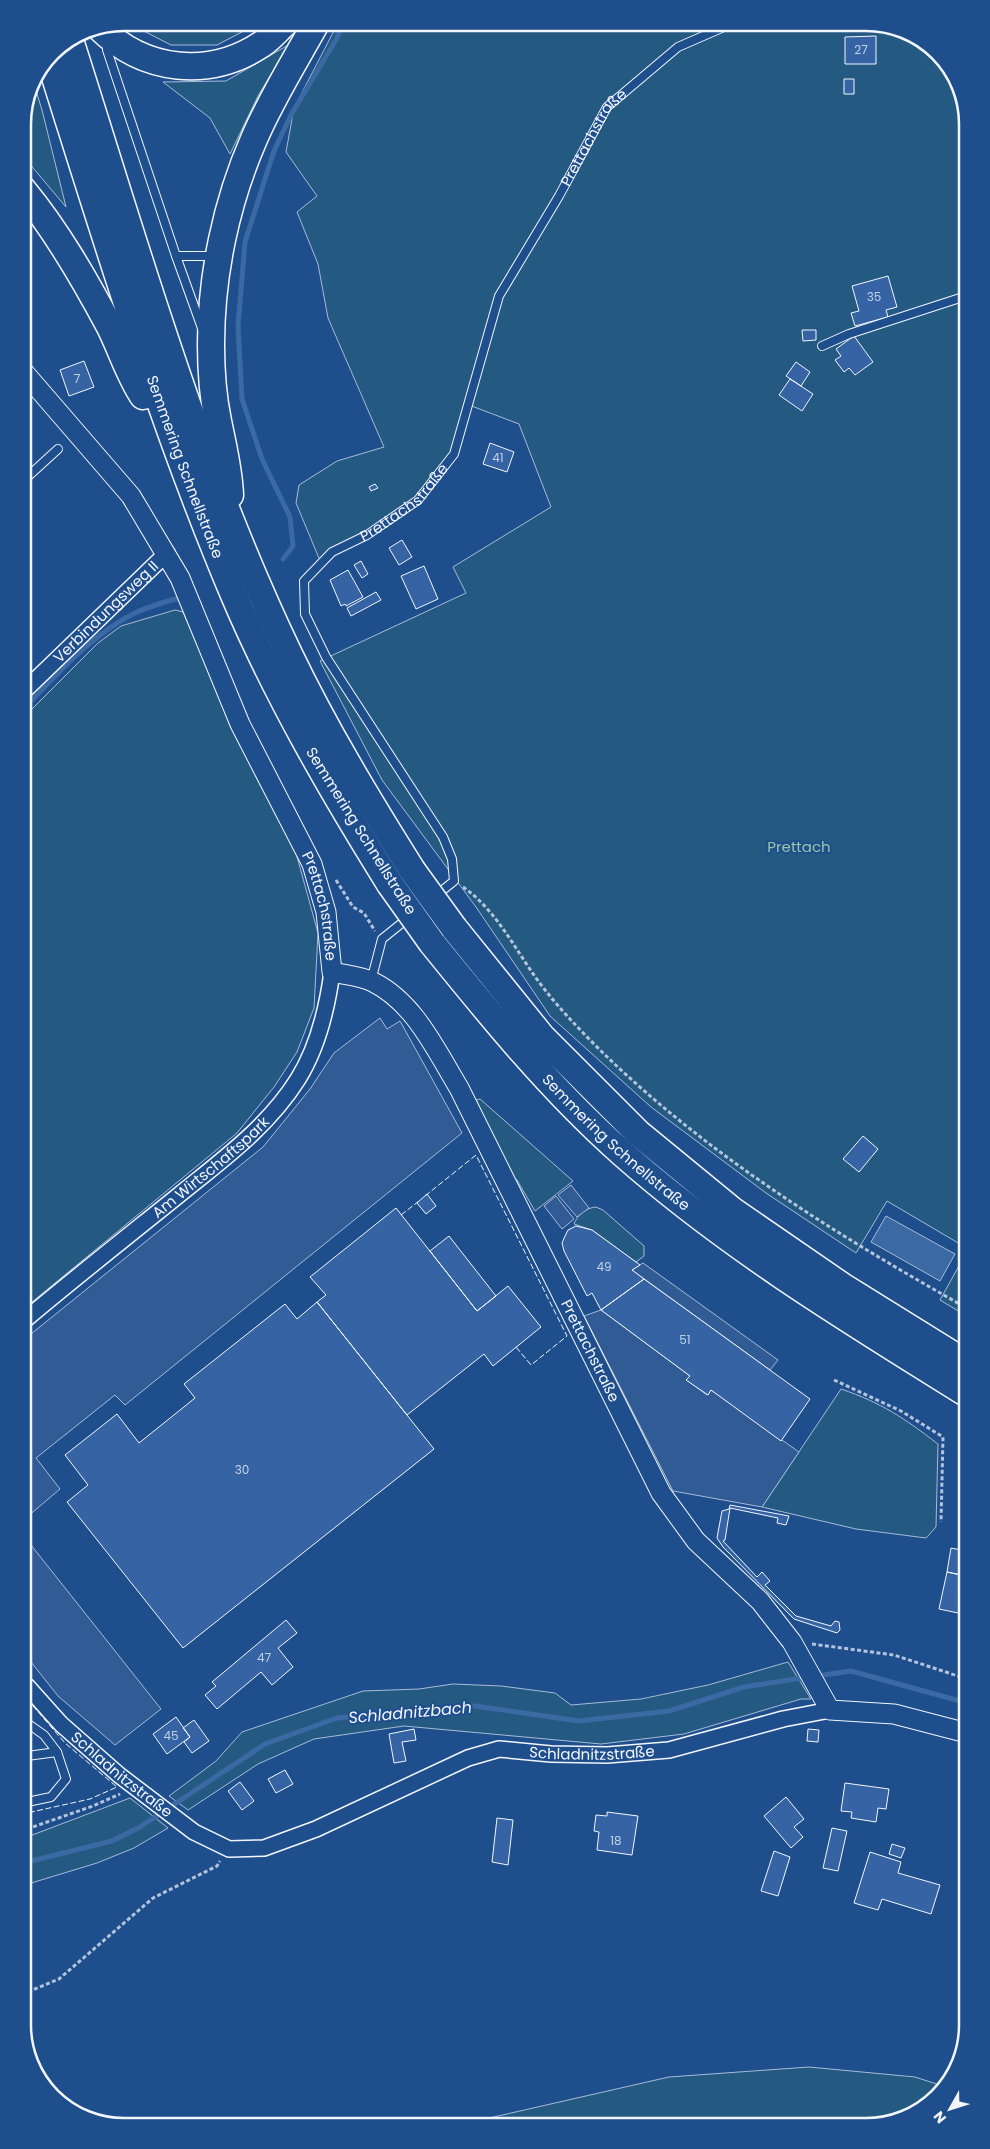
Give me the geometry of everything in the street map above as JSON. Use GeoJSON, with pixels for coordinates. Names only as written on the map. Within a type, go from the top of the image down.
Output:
{"type":"FeatureCollection","features":[{"type":"Feature","properties":{"kind":"highway"},"geometry":{"type":"LineString","coordinates":[[106,33],[136,55],[144,58],[167,65],[199,66],[232,60],[263,43],[276,31]]}},
{"type":"Feature","properties":{"kind":"highway"},"geometry":{"type":"LineString","coordinates":[[230,518],[230,470],[217,418],[211,346],[213,298],[219,256],[231,202],[254,139],[311,31]]}},
{"type":"Feature","properties":{"kind":"highway","name":"Semmering Schnellstraße"},"geometry":{"type":"LineString","coordinates":[[72,47],[177,375],[230,518],[289,654],[321,717],[366,798],[412,870],[454,928],[542,1037],[638,1133],[733,1211],[842,1286],[959,1359]]}},
{"type":"Feature","properties":{"kind":"highway","name":"Semmering Schnellstraße"},"geometry":{"type":"LineString","coordinates":[[52,66],[151,378],[235,596],[294,722],[344,810],[390,884],[432,943],[521,1053],[621,1152],[716,1231],[827,1307],[959,1389]]}},
{"type":"Feature","properties":{"kind":"highway"},"geometry":{"type":"LineString","coordinates":[[31,200],[70,258],[110,328],[141,393],[176,447]]}},
{"type":"Feature","properties":{"kind":"street","name":"Prettachstraße"},"geometry":{"type":"LineString","coordinates":[[31,380],[131,496],[167,553],[192,604],[240,724],[312,864],[326,912],[332,972],[371,980],[394,994],[409,1011],[459,1088],[661,1493],[696,1541],[760,1601],[792,1642],[826,1703]]}},
{"type":"Feature","properties":{"kind":"street","name":"Verbindungsweg II"},"geometry":{"type":"LineString","coordinates":[[31,684],[167,553]]}},
{"type":"Feature","properties":{"kind":"street","name":"Am Wirtschaftspark"},"geometry":{"type":"LineString","coordinates":[[31,1315],[243,1143],[277,1110],[299,1078],[315,1043],[327,1006],[332,972]]}},
{"type":"Feature","properties":{"kind":"street","name":"Schladnitzstraße"},"geometry":{"type":"LineString","coordinates":[[31,1690],[61,1724],[135,1787],[194,1832],[229,1849],[264,1848],[316,1828],[468,1758],[499,1749],[551,1754],[607,1755],[669,1750],[782,1719],[826,1703],[894,1714],[959,1731]]}},
{"type":"Feature","properties":{"kind":"lane","name":"Prettachstraße"},"geometry":{"type":"LineString","coordinates":[[454,881],[452,859],[443,837],[326,657],[305,614],[304,581],[332,552],[366,535],[418,500],[454,454],[500,296],[559,196],[606,107],[678,47],[715,31]]}},
{"type":"Feature","properties":{"kind":"lane"},"geometry":{"type":"LineString","coordinates":[[104,33],[107,50],[198,323],[211,346]]}},
{"type":"Feature","properties":{"kind":"lane"},"geometry":{"type":"LineString","coordinates":[[176,256],[219,256]]}},
{"type":"Feature","properties":{"kind":"lane"},"geometry":{"type":"LineString","coordinates":[[822,346],[849,334],[959,298]]}},
{"type":"Feature","properties":{"kind":"lane"},"geometry":{"type":"LineString","coordinates":[[31,474],[58,449]]}},
{"type":"Feature","properties":{"kind":"lane"},"geometry":{"type":"LineString","coordinates":[[371,980],[382,939],[454,881]]}},
{"type":"Feature","properties":{"kind":"lane"},"geometry":{"type":"LineString","coordinates":[[31,1726],[44,1735],[57,1752],[66,1779],[51,1797],[31,1801]]}},
{"type":"Feature","properties":{"kind":"lane"},"geometry":{"type":"LineString","coordinates":[[31,1755],[57,1752]]}},
{"type":"Feature","properties":{"kind":"path"},"geometry":{"type":"LineString","coordinates":[[334,877],[353,907],[364,913],[382,939]]}},
{"type":"Feature","properties":{"kind":"path"},"geometry":{"type":"LineString","coordinates":[[454,881],[473,894],[493,917],[559,1008],[600,1050],[688,1128],[758,1180],[848,1239],[959,1303]]}},
{"type":"Feature","properties":{"kind":"path"},"geometry":{"type":"LineString","coordinates":[[834,1380],[901,1411],[943,1437],[941,1522]]}},
{"type":"Feature","properties":{"kind":"path"},"geometry":{"type":"LineString","coordinates":[[792,1642],[894,1655],[959,1677]]}},
{"type":"Feature","properties":{"kind":"path"},"geometry":{"type":"LineString","coordinates":[[31,1828],[93,1806],[135,1787]]}},
{"type":"Feature","properties":{"kind":"path"},"geometry":{"type":"LineString","coordinates":[[31,1991],[59,1979],[153,1898],[217,1866],[229,1849]]}},
{"type":"Feature","properties":{"kind":"green space"},"geometry":{"type":"Polygon","coordinates":[[[144,31],[244,31],[217,45],[171,45],[144,31]]]}},
{"type":"Feature","properties":{"kind":"green space","name":"Prettach"},"geometry":{"type":"Polygon","coordinates":[[[334,31],[872,31],[896,36],[907,41],[927,54],[943,72],[954,94],[959,124],[959,1243],[887,1201],[856,1253],[766,1193],[651,1107],[550,1016],[476,907],[382,780],[320,661],[466,593],[453,567],[551,507],[519,424],[469,405],[454,454],[418,500],[367,535],[332,552],[321,563],[296,503],[299,485],[337,461],[384,447],[328,318],[318,264],[297,212],[317,196],[286,152],[294,108],[334,31]]]}},
{"type":"Feature","properties":{"kind":"green space"},"geometry":{"type":"Polygon","coordinates":[[[290,44],[259,94],[230,154],[210,118],[163,82],[226,81],[290,44]]]}},
{"type":"Feature","properties":{"kind":"green space"},"geometry":{"type":"Polygon","coordinates":[[[37,93],[42,110],[66,207],[31,165],[31,118],[37,93]]]}},
{"type":"Feature","properties":{"kind":"green space"},"geometry":{"type":"Polygon","coordinates":[[[175,610],[183,612],[251,767],[296,853],[318,933],[314,1008],[297,1052],[274,1087],[237,1133],[31,1303],[31,710],[98,643],[121,626],[175,610]]]}},
{"type":"Feature","properties":{"kind":"green space"},"geometry":{"type":"Polygon","coordinates":[[[480,1099],[573,1181],[535,1211],[517,1180],[513,1178],[476,1100],[480,1099]]]}},
{"type":"Feature","properties":{"kind":"green space"},"geometry":{"type":"Polygon","coordinates":[[[596,1207],[603,1210],[644,1246],[644,1256],[636,1262],[592,1230],[574,1224],[583,1212],[596,1207]]]}},
{"type":"Feature","properties":{"kind":"green space"},"geometry":{"type":"Polygon","coordinates":[[[959,1266],[959,1311],[940,1300],[959,1266]]]}},
{"type":"Feature","properties":{"kind":"green space"},"geometry":{"type":"Polygon","coordinates":[[[841,1389],[892,1412],[938,1444],[936,1527],[926,1538],[856,1529],[762,1507],[841,1389]]]}},
{"type":"Feature","properties":{"kind":"green space"},"geometry":{"type":"Polygon","coordinates":[[[788,1662],[811,1699],[801,1699],[684,1734],[601,1744],[404,1726],[314,1739],[258,1764],[188,1810],[169,1796],[216,1761],[242,1732],[363,1691],[419,1689],[453,1684],[501,1686],[555,1693],[571,1705],[641,1699],[708,1685],[788,1662]]]}},
{"type":"Feature","properties":{"kind":"green space"},"geometry":{"type":"Polygon","coordinates":[[[130,1798],[168,1828],[134,1848],[97,1863],[31,1883],[31,1835],[130,1798]]]}},
{"type":"Feature","properties":{"kind":"green space"},"geometry":{"type":"Polygon","coordinates":[[[809,2067],[915,2077],[937,2084],[925,2084],[925,2097],[907,2108],[890,2115],[866,2118],[489,2118],[669,2077],[809,2067]]]}},
{"type":"Feature","properties":{"kind":"shaded area"},"geometry":{"type":"Polygon","coordinates":[[[380,1018],[387,1029],[400,1021],[462,1133],[125,1405],[115,1395],[36,1458],[60,1489],[31,1514],[31,1334],[263,1147],[310,1089],[334,1053],[380,1018]]]}},
{"type":"Feature","properties":{"kind":"shaded area"},"geometry":{"type":"Polygon","coordinates":[[[571,1185],[589,1208],[577,1217],[558,1195],[571,1185]]]}},
{"type":"Feature","properties":{"kind":"shaded area"},"geometry":{"type":"Polygon","coordinates":[[[556,1196],[574,1219],[562,1229],[544,1206],[556,1196]]]}},
{"type":"Feature","properties":{"kind":"shaded area"},"geometry":{"type":"Polygon","coordinates":[[[886,1216],[955,1254],[940,1281],[871,1242],[886,1216]]]}},
{"type":"Feature","properties":{"kind":"shaded area"},"geometry":{"type":"Polygon","coordinates":[[[643,1263],[778,1360],[770,1370],[632,1270],[643,1263]]]}},
{"type":"Feature","properties":{"kind":"shaded area"},"geometry":{"type":"Polygon","coordinates":[[[601,1310],[690,1376],[687,1380],[707,1395],[711,1390],[799,1452],[762,1507],[673,1491],[584,1316],[601,1310]]]}},
{"type":"Feature","properties":{"kind":"shaded area"},"geometry":{"type":"Polygon","coordinates":[[[31,1545],[161,1709],[115,1745],[58,1696],[31,1662],[31,1545]]]}},
{"type":"Feature","properties":{"kind":"building"},"geometry":{"type":"Polygon","coordinates":[[[876,36],[876,64],[845,64],[845,37],[876,36]]]}},
{"type":"Feature","properties":{"kind":"building"},"geometry":{"type":"Polygon","coordinates":[[[844,79],[854,79],[854,94],[844,94],[844,79]]]}},
{"type":"Feature","properties":{"kind":"building"},"geometry":{"type":"Polygon","coordinates":[[[888,276],[897,307],[886,310],[888,317],[855,326],[851,313],[859,311],[852,286],[888,276]]]}},
{"type":"Feature","properties":{"kind":"building"},"geometry":{"type":"Polygon","coordinates":[[[802,330],[816,330],[816,340],[803,341],[802,330]]]}},
{"type":"Feature","properties":{"kind":"building"},"geometry":{"type":"Polygon","coordinates":[[[854,336],[873,362],[855,375],[849,368],[844,372],[835,360],[841,356],[836,349],[854,336]]]}},
{"type":"Feature","properties":{"kind":"building"},"geometry":{"type":"Polygon","coordinates":[[[84,361],[94,387],[69,396],[60,370],[84,361]]]}},
{"type":"Feature","properties":{"kind":"building"},"geometry":{"type":"Polygon","coordinates":[[[796,362],[810,372],[801,386],[786,376],[796,362]]]}},
{"type":"Feature","properties":{"kind":"building"},"geometry":{"type":"Polygon","coordinates":[[[790,379],[813,394],[802,411],[779,395],[790,379]]]}},
{"type":"Feature","properties":{"kind":"building"},"geometry":{"type":"Polygon","coordinates":[[[490,443],[514,452],[507,472],[483,464],[490,443]]]}},
{"type":"Feature","properties":{"kind":"building"},"geometry":{"type":"Polygon","coordinates":[[[375,484],[378,488],[371,491],[369,487],[375,484]]]}},
{"type":"Feature","properties":{"kind":"building"},"geometry":{"type":"Polygon","coordinates":[[[402,540],[412,557],[399,565],[389,548],[402,540]]]}},
{"type":"Feature","properties":{"kind":"building"},"geometry":{"type":"Polygon","coordinates":[[[361,561],[368,574],[362,578],[354,565],[361,561]]]}},
{"type":"Feature","properties":{"kind":"building"},"geometry":{"type":"Polygon","coordinates":[[[424,566],[438,599],[416,609],[401,576],[424,566]]]}},
{"type":"Feature","properties":{"kind":"building"},"geometry":{"type":"Polygon","coordinates":[[[348,570],[363,597],[346,606],[345,604],[341,606],[330,580],[348,570]]]}},
{"type":"Feature","properties":{"kind":"building"},"geometry":{"type":"Polygon","coordinates":[[[376,592],[381,600],[351,616],[347,608],[376,592]]]}},
{"type":"Feature","properties":{"kind":"building"},"geometry":{"type":"Polygon","coordinates":[[[863,1136],[878,1149],[859,1172],[843,1159],[863,1136]]]}},
{"type":"Feature","properties":{"kind":"building"},"geometry":{"type":"Polygon","coordinates":[[[427,1194],[436,1206],[426,1214],[417,1203],[427,1194]]]}},
{"type":"Feature","properties":{"kind":"building"},"geometry":{"type":"Polygon","coordinates":[[[396,1208],[477,1311],[508,1286],[541,1327],[493,1366],[484,1354],[407,1415],[317,1302],[326,1295],[310,1277],[396,1208]]]}},
{"type":"Feature","properties":{"kind":"building"},"geometry":{"type":"Polygon","coordinates":[[[576,1226],[592,1230],[640,1265],[632,1270],[644,1279],[601,1310],[592,1293],[587,1296],[564,1251],[562,1243],[565,1236],[568,1230],[576,1226]]]}},
{"type":"Feature","properties":{"kind":"building"},"geometry":{"type":"Polygon","coordinates":[[[449,1236],[496,1296],[477,1311],[430,1251],[449,1236]]]}},
{"type":"Feature","properties":{"kind":"building"},"geometry":{"type":"Polygon","coordinates":[[[644,1279],[810,1399],[781,1441],[711,1390],[708,1395],[686,1380],[690,1376],[601,1310],[644,1279]]]}},
{"type":"Feature","properties":{"kind":"building"},"geometry":{"type":"Polygon","coordinates":[[[317,1302],[434,1449],[183,1648],[67,1502],[88,1485],[65,1455],[117,1414],[139,1443],[195,1398],[184,1384],[285,1304],[297,1319],[317,1302]]]}},
{"type":"Feature","properties":{"kind":"building"},"geometry":{"type":"Polygon","coordinates":[[[730,1505],[789,1516],[786,1525],[777,1523],[778,1518],[730,1508],[725,1540],[723,1541],[757,1577],[762,1572],[770,1581],[765,1585],[796,1616],[831,1626],[835,1621],[839,1622],[840,1630],[837,1633],[794,1619],[723,1547],[717,1538],[722,1511],[729,1509],[730,1505]]]}},
{"type":"Feature","properties":{"kind":"building"},"geometry":{"type":"Polygon","coordinates":[[[951,1548],[959,1550],[959,1575],[947,1572],[951,1548]]]}},
{"type":"Feature","properties":{"kind":"building"},"geometry":{"type":"Polygon","coordinates":[[[947,1572],[959,1575],[959,1613],[939,1609],[947,1572]]]}},
{"type":"Feature","properties":{"kind":"building"},"geometry":{"type":"Polygon","coordinates":[[[286,1620],[297,1633],[278,1648],[293,1667],[272,1685],[261,1672],[217,1709],[205,1695],[216,1686],[212,1682],[286,1620]]]}},
{"type":"Feature","properties":{"kind":"building"},"geometry":{"type":"Polygon","coordinates":[[[176,1717],[190,1737],[167,1754],[153,1734],[176,1717]]]}},
{"type":"Feature","properties":{"kind":"building"},"geometry":{"type":"Polygon","coordinates":[[[194,1720],[209,1741],[192,1753],[184,1742],[190,1737],[183,1728],[194,1720]]]}},
{"type":"Feature","properties":{"kind":"building"},"geometry":{"type":"Polygon","coordinates":[[[414,1729],[416,1740],[402,1742],[406,1761],[394,1763],[389,1734],[414,1729]]]}},
{"type":"Feature","properties":{"kind":"building"},"geometry":{"type":"Polygon","coordinates":[[[808,1729],[819,1730],[818,1742],[807,1741],[808,1729]]]}},
{"type":"Feature","properties":{"kind":"building"},"geometry":{"type":"Polygon","coordinates":[[[285,1770],[293,1784],[276,1793],[268,1779],[285,1770]]]}},
{"type":"Feature","properties":{"kind":"building"},"geometry":{"type":"Polygon","coordinates":[[[240,1782],[254,1801],[242,1810],[228,1791],[240,1782]]]}},
{"type":"Feature","properties":{"kind":"building"},"geometry":{"type":"Polygon","coordinates":[[[845,1783],[889,1789],[886,1809],[878,1808],[876,1822],[851,1818],[852,1812],[841,1811],[845,1783]]]}},
{"type":"Feature","properties":{"kind":"building"},"geometry":{"type":"Polygon","coordinates":[[[786,1797],[804,1819],[794,1827],[803,1837],[791,1848],[764,1816],[786,1797]]]}},
{"type":"Feature","properties":{"kind":"building"},"geometry":{"type":"Polygon","coordinates":[[[607,1812],[638,1816],[632,1855],[597,1850],[599,1832],[594,1831],[596,1815],[607,1816],[607,1812]]]}},
{"type":"Feature","properties":{"kind":"building"},"geometry":{"type":"Polygon","coordinates":[[[497,1818],[513,1820],[508,1865],[492,1862],[497,1818]]]}},
{"type":"Feature","properties":{"kind":"building"},"geometry":{"type":"Polygon","coordinates":[[[832,1828],[847,1831],[838,1871],[823,1868],[832,1828]]]}},
{"type":"Feature","properties":{"kind":"building"},"geometry":{"type":"Polygon","coordinates":[[[892,1844],[905,1848],[901,1858],[889,1854],[892,1844]]]}},
{"type":"Feature","properties":{"kind":"building"},"geometry":{"type":"Polygon","coordinates":[[[774,1851],[790,1857],[778,1896],[761,1891],[774,1851]]]}},
{"type":"Feature","properties":{"kind":"building"},"geometry":{"type":"Polygon","coordinates":[[[870,1852],[901,1862],[898,1873],[940,1885],[931,1914],[882,1899],[878,1910],[854,1903],[870,1852]]]}},
{"type":"Feature","properties":{"kind":"waterway"},"geometry":{"type":"LineString","coordinates":[[283,559],[293,546],[290,517],[262,459],[242,399],[238,326],[245,242],[274,151],[291,115],[340,31]]}},
{"type":"Feature","properties":{"kind":"waterway"},"geometry":{"type":"LineString","coordinates":[[31,701],[74,657],[101,634],[137,612],[178,598]]}},
{"type":"Feature","properties":{"kind":"waterway","name":"Schladnitzbach"},"geometry":{"type":"LineString","coordinates":[[817,1676],[851,1671],[959,1701]]}},
{"type":"Feature","properties":{"kind":"waterway","name":"Schladnitzbach"},"geometry":{"type":"LineString","coordinates":[[31,1861],[112,1841],[140,1827],[265,1744],[337,1718],[475,1706],[579,1721],[669,1711],[744,1687],[808,1677]]}},
{"type":"Feature","properties":{"kind":"fence"},"geometry":{"type":"LineString","coordinates":[[425,1196],[476,1155],[567,1336],[531,1365],[516,1347]]}},
{"type":"Feature","properties":{"kind":"fence"},"geometry":{"type":"LineString","coordinates":[[401,1215],[419,1201]]}},
{"type":"Feature","properties":{"kind":"fence"},"geometry":{"type":"LineString","coordinates":[[31,1704],[65,1743],[117,1787],[90,1799],[31,1812]]}}]}
